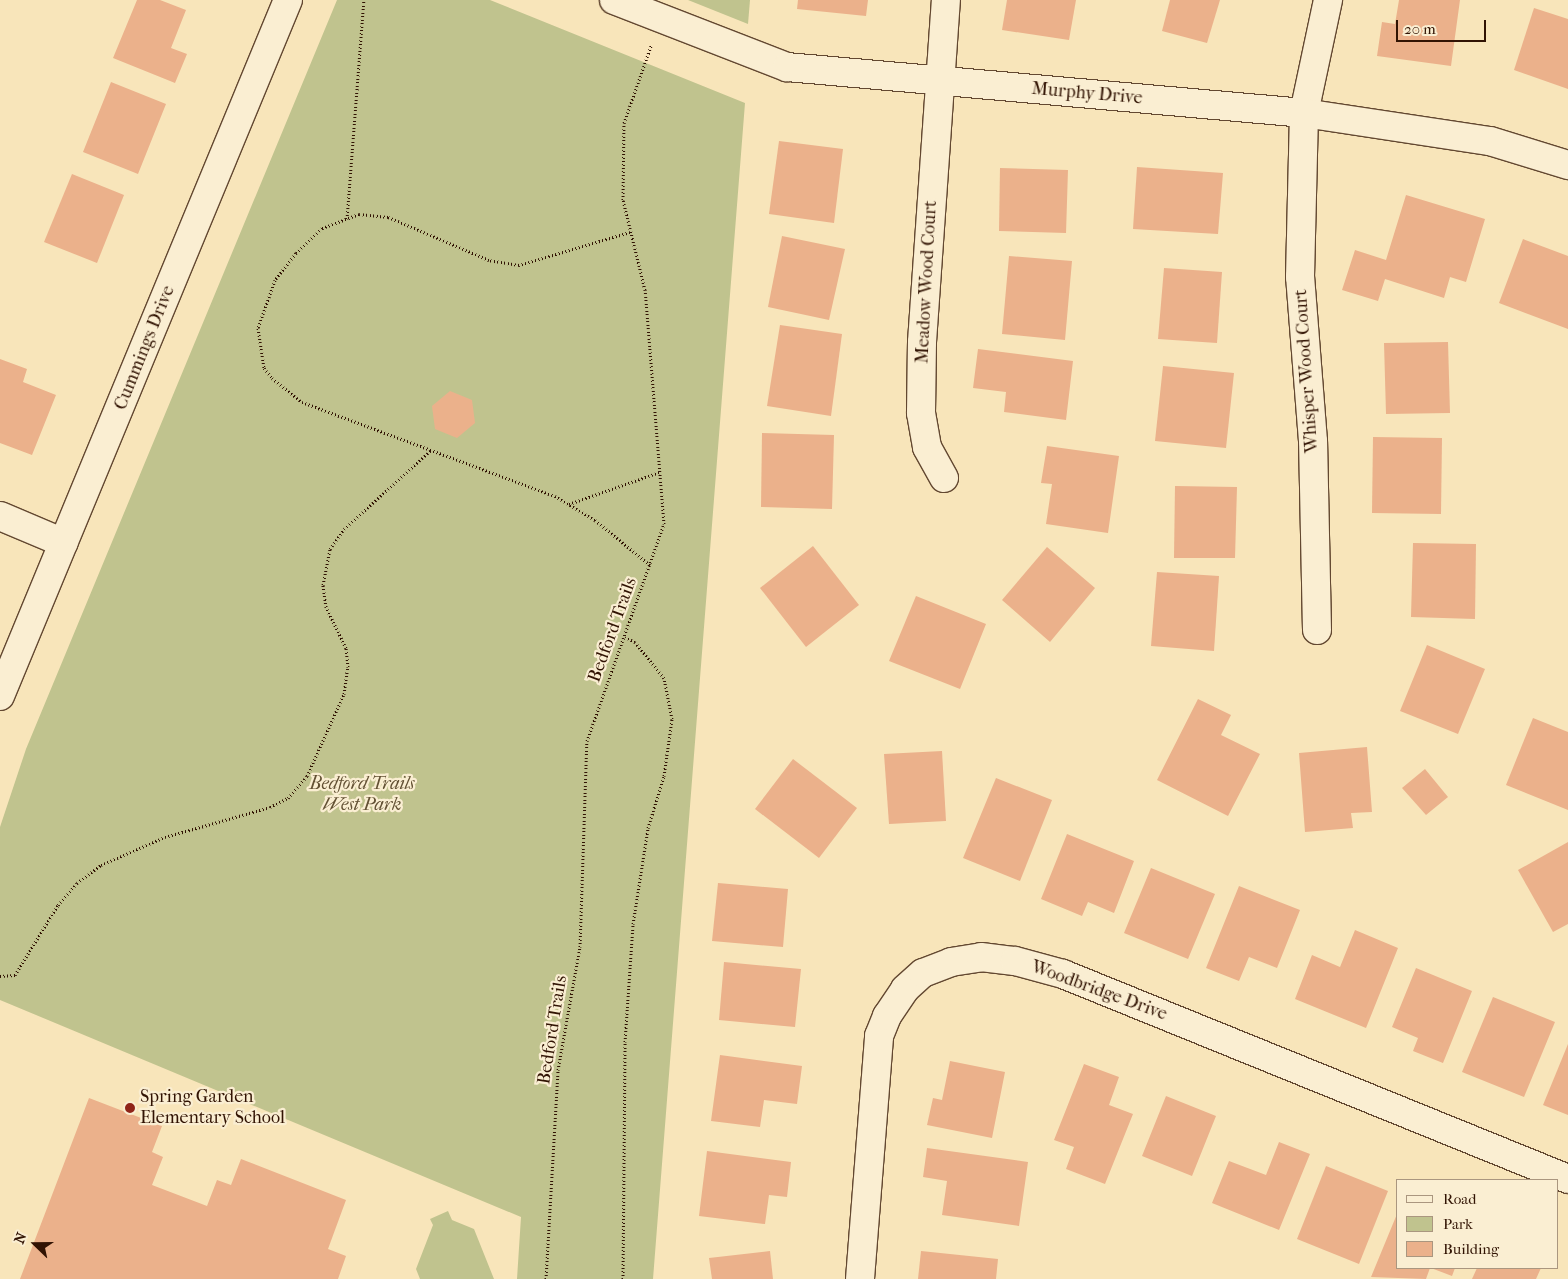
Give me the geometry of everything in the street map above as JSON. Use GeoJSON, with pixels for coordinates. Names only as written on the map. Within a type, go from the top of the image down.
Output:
{"type":"FeatureCollection","features":[{"type":"Feature","properties":{"kind":"street","name":"Cummings Drive"},"geometry":{"type":"LineString","coordinates":[[0,696],[288,0]]}},
{"type":"Feature","properties":{"kind":"street","name":"Murphy Drive"},"geometry":{"type":"LineString","coordinates":[[614,0],[787,68],[1304,113],[1490,141],[1568,165]]}},
{"type":"Feature","properties":{"kind":"street","name":"Meadow Wood Court"},"geometry":{"type":"LineString","coordinates":[[944,478],[927,447],[921,413],[922,342],[946,0]]}},
{"type":"Feature","properties":{"kind":"street","name":"Whisper Wood Court"},"geometry":{"type":"LineString","coordinates":[[1317,630],[1313,442],[1300,277],[1304,113],[1328,0]]}},
{"type":"Feature","properties":{"kind":"street"},"geometry":{"type":"LineString","coordinates":[[0,516],[64,543]]}},
{"type":"Feature","properties":{"kind":"street","name":"Woodbridge Drive"},"geometry":{"type":"LineString","coordinates":[[860,1279],[879,1036],[887,1016],[905,989],[923,972],[951,962],[981,957],[1015,961],[1063,974],[1568,1179]]}},
{"type":"Feature","properties":{"kind":"path"},"geometry":{"type":"LineString","coordinates":[[346,219],[364,0]]}},
{"type":"Feature","properties":{"kind":"path","name":"Bedford Trails"},"geometry":{"type":"LineString","coordinates":[[546,1279],[558,1070],[580,946],[587,741],[664,524],[645,290],[622,200],[624,124],[662,20]]}},
{"type":"Feature","properties":{"kind":"path"},"geometry":{"type":"LineString","coordinates":[[630,232],[519,265],[489,260],[388,217],[358,214],[322,228],[296,253],[275,280],[258,328],[264,368],[272,378],[302,402],[555,496],[595,520],[650,565]]}},
{"type":"Feature","properties":{"kind":"path"},"geometry":{"type":"LineString","coordinates":[[0,976],[15,975],[58,905],[77,883],[102,865],[156,840],[270,807],[288,798],[307,776],[344,694],[348,666],[346,648],[326,607],[323,585],[330,549],[344,529],[431,450]]}},
{"type":"Feature","properties":{"kind":"path"},"geometry":{"type":"LineString","coordinates":[[569,504],[660,472]]}},
{"type":"Feature","properties":{"kind":"path"},"geometry":{"type":"LineString","coordinates":[[622,1279],[625,1042],[633,924],[648,828],[664,776],[672,719],[664,678],[635,642],[625,637]]}},
{"type":"Feature","properties":{"kind":"green space","name":"Bedford Trails West Park"},"geometry":{"type":"Polygon","coordinates":[[[337,0],[490,0],[745,103],[653,1279],[517,1279],[521,1217],[0,1000],[0,827],[26,749],[337,0]]]}},
{"type":"Feature","properties":{"kind":"green space"},"geometry":{"type":"Polygon","coordinates":[[[688,0],[750,0],[748,24],[688,0]]]}},
{"type":"Feature","properties":{"kind":"green space"},"geometry":{"type":"Polygon","coordinates":[[[448,1211],[452,1220],[474,1229],[494,1279],[420,1279],[416,1269],[433,1225],[430,1219],[448,1211]]]}},
{"type":"Feature","properties":{"kind":"building"},"geometry":{"type":"Polygon","coordinates":[[[137,0],[160,0],[186,10],[171,48],[187,54],[175,83],[113,58],[137,0]]]}},
{"type":"Feature","properties":{"kind":"building"},"geometry":{"type":"Polygon","coordinates":[[[798,0],[868,0],[866,16],[797,9],[798,0]]]}},
{"type":"Feature","properties":{"kind":"building"},"geometry":{"type":"Polygon","coordinates":[[[1007,0],[1076,0],[1069,40],[1002,30],[1007,0]]]}},
{"type":"Feature","properties":{"kind":"building"},"geometry":{"type":"Polygon","coordinates":[[[1170,0],[1220,0],[1207,43],[1162,31],[1170,0]]]}},
{"type":"Feature","properties":{"kind":"building"},"geometry":{"type":"Polygon","coordinates":[[[1399,0],[1460,0],[1451,66],[1377,56],[1382,22],[1395,24],[1399,0]]]}},
{"type":"Feature","properties":{"kind":"building"},"geometry":{"type":"Polygon","coordinates":[[[1534,8],[1568,19],[1568,89],[1514,70],[1534,8]]]}},
{"type":"Feature","properties":{"kind":"building"},"geometry":{"type":"Polygon","coordinates":[[[111,82],[166,104],[138,174],[83,152],[111,82]]]}},
{"type":"Feature","properties":{"kind":"building"},"geometry":{"type":"Polygon","coordinates":[[[779,141],[843,149],[834,223],[769,214],[779,141]]]}},
{"type":"Feature","properties":{"kind":"building"},"geometry":{"type":"Polygon","coordinates":[[[1137,167],[1223,173],[1218,234],[1133,229],[1137,167]]]}},
{"type":"Feature","properties":{"kind":"building"},"geometry":{"type":"Polygon","coordinates":[[[1000,168],[1068,170],[1066,233],[999,231],[1000,168]]]}},
{"type":"Feature","properties":{"kind":"building"},"geometry":{"type":"Polygon","coordinates":[[[72,174],[124,195],[97,263],[44,242],[72,174]]]}},
{"type":"Feature","properties":{"kind":"building"},"geometry":{"type":"Polygon","coordinates":[[[1406,195],[1485,219],[1466,282],[1450,277],[1444,298],[1385,279],[1378,301],[1342,290],[1355,250],[1386,260],[1406,195]]]}},
{"type":"Feature","properties":{"kind":"building"},"geometry":{"type":"Polygon","coordinates":[[[782,236],[845,249],[829,320],[768,307],[782,236]]]}},
{"type":"Feature","properties":{"kind":"building"},"geometry":{"type":"Polygon","coordinates":[[[1523,239],[1568,256],[1568,329],[1499,303],[1523,239]]]}},
{"type":"Feature","properties":{"kind":"building"},"geometry":{"type":"Polygon","coordinates":[[[1009,256],[1072,261],[1065,340],[1002,334],[1009,256]]]}},
{"type":"Feature","properties":{"kind":"building"},"geometry":{"type":"Polygon","coordinates":[[[1164,268],[1222,272],[1217,343],[1158,339],[1164,268]]]}},
{"type":"Feature","properties":{"kind":"building"},"geometry":{"type":"Polygon","coordinates":[[[780,325],[842,334],[831,416],[767,406],[780,325]]]}},
{"type":"Feature","properties":{"kind":"building"},"geometry":{"type":"Polygon","coordinates":[[[1448,342],[1450,413],[1386,414],[1384,343],[1448,342]]]}},
{"type":"Feature","properties":{"kind":"building"},"geometry":{"type":"Polygon","coordinates":[[[978,349],[1073,361],[1066,420],[1004,412],[1006,392],[973,388],[978,349]]]}},
{"type":"Feature","properties":{"kind":"building"},"geometry":{"type":"Polygon","coordinates":[[[0,359],[27,369],[23,382],[56,395],[32,455],[0,443],[0,359]]]}},
{"type":"Feature","properties":{"kind":"building"},"geometry":{"type":"Polygon","coordinates":[[[1163,366],[1234,373],[1226,448],[1155,441],[1163,366]]]}},
{"type":"Feature","properties":{"kind":"building"},"geometry":{"type":"Polygon","coordinates":[[[450,391],[472,400],[475,423],[457,438],[435,429],[432,406],[450,391]]]}},
{"type":"Feature","properties":{"kind":"building"},"geometry":{"type":"Polygon","coordinates":[[[762,433],[834,435],[832,509],[761,507],[762,433]]]}},
{"type":"Feature","properties":{"kind":"building"},"geometry":{"type":"Polygon","coordinates":[[[1373,437],[1442,438],[1441,514],[1372,513],[1373,437]]]}},
{"type":"Feature","properties":{"kind":"building"},"geometry":{"type":"Polygon","coordinates":[[[1047,446],[1119,456],[1108,533],[1046,524],[1052,484],[1041,483],[1047,446]]]}},
{"type":"Feature","properties":{"kind":"building"},"geometry":{"type":"Polygon","coordinates":[[[1175,486],[1237,487],[1235,558],[1174,558],[1175,486]]]}},
{"type":"Feature","properties":{"kind":"building"},"geometry":{"type":"Polygon","coordinates":[[[1413,543],[1476,544],[1475,619],[1411,617],[1413,543]]]}},
{"type":"Feature","properties":{"kind":"building"},"geometry":{"type":"Polygon","coordinates":[[[813,546],[859,605],[806,647],[760,588],[813,546]]]}},
{"type":"Feature","properties":{"kind":"building"},"geometry":{"type":"Polygon","coordinates":[[[1047,547],[1095,588],[1050,642],[1002,600],[1047,547]]]}},
{"type":"Feature","properties":{"kind":"building"},"geometry":{"type":"Polygon","coordinates":[[[1157,572],[1219,576],[1214,651],[1151,646],[1157,572]]]}},
{"type":"Feature","properties":{"kind":"building"},"geometry":{"type":"Polygon","coordinates":[[[916,596],[986,624],[960,689],[889,661],[916,596]]]}},
{"type":"Feature","properties":{"kind":"building"},"geometry":{"type":"Polygon","coordinates":[[[1427,645],[1485,669],[1458,734],[1400,711],[1427,645]]]}},
{"type":"Feature","properties":{"kind":"building"},"geometry":{"type":"Polygon","coordinates":[[[1198,699],[1231,715],[1221,735],[1260,754],[1228,816],[1157,780],[1198,699]]]}},
{"type":"Feature","properties":{"kind":"building"},"geometry":{"type":"Polygon","coordinates":[[[1533,718],[1568,732],[1568,810],[1506,785],[1533,718]]]}},
{"type":"Feature","properties":{"kind":"building"},"geometry":{"type":"Polygon","coordinates":[[[1367,747],[1372,812],[1351,813],[1353,828],[1305,832],[1299,753],[1367,747]]]}},
{"type":"Feature","properties":{"kind":"building"},"geometry":{"type":"Polygon","coordinates":[[[942,751],[946,821],[889,824],[884,754],[942,751]]]}},
{"type":"Feature","properties":{"kind":"building"},"geometry":{"type":"Polygon","coordinates":[[[793,759],[857,808],[819,858],[755,809],[793,759]]]}},
{"type":"Feature","properties":{"kind":"building"},"geometry":{"type":"Polygon","coordinates":[[[1425,769],[1448,797],[1426,815],[1402,788],[1425,769]]]}},
{"type":"Feature","properties":{"kind":"building"},"geometry":{"type":"Polygon","coordinates":[[[996,778],[1052,800],[1020,881],[963,858],[996,778]]]}},
{"type":"Feature","properties":{"kind":"building"},"geometry":{"type":"Polygon","coordinates":[[[1067,834],[1134,861],[1114,913],[1088,902],[1082,916],[1041,899],[1067,834]]]}},
{"type":"Feature","properties":{"kind":"building"},"geometry":{"type":"Polygon","coordinates":[[[1568,842],[1568,924],[1553,932],[1518,870],[1568,842]]]}},
{"type":"Feature","properties":{"kind":"building"},"geometry":{"type":"Polygon","coordinates":[[[1151,868],[1215,894],[1188,959],[1124,933],[1151,868]]]}},
{"type":"Feature","properties":{"kind":"building"},"geometry":{"type":"Polygon","coordinates":[[[718,883],[788,889],[783,947],[712,941],[718,883]]]}},
{"type":"Feature","properties":{"kind":"building"},"geometry":{"type":"Polygon","coordinates":[[[1239,886],[1300,910],[1277,968],[1249,957],[1239,981],[1206,968],[1239,886]]]}},
{"type":"Feature","properties":{"kind":"building"},"geometry":{"type":"Polygon","coordinates":[[[1355,930],[1398,948],[1366,1028],[1295,999],[1312,955],[1340,967],[1355,930]]]}},
{"type":"Feature","properties":{"kind":"building"},"geometry":{"type":"Polygon","coordinates":[[[724,962],[801,969],[795,1027],[719,1020],[724,962]]]}},
{"type":"Feature","properties":{"kind":"building"},"geometry":{"type":"Polygon","coordinates":[[[1416,968],[1472,991],[1443,1063],[1413,1051],[1418,1038],[1392,1027],[1416,968]]]}},
{"type":"Feature","properties":{"kind":"building"},"geometry":{"type":"Polygon","coordinates":[[[1493,997],[1555,1022],[1524,1097],[1462,1072],[1493,997]]]}},
{"type":"Feature","properties":{"kind":"building"},"geometry":{"type":"Polygon","coordinates":[[[1568,1044],[1568,1115],[1543,1105],[1568,1044]]]}},
{"type":"Feature","properties":{"kind":"building"},"geometry":{"type":"Polygon","coordinates":[[[720,1055],[802,1066],[797,1104],[764,1100],[760,1127],[711,1121],[720,1055]]]}},
{"type":"Feature","properties":{"kind":"building"},"geometry":{"type":"Polygon","coordinates":[[[950,1061],[1005,1072],[992,1138],[927,1125],[933,1098],[942,1100],[950,1061]]]}},
{"type":"Feature","properties":{"kind":"building"},"geometry":{"type":"Polygon","coordinates":[[[1084,1064],[1119,1077],[1109,1105],[1133,1114],[1105,1184],[1066,1169],[1074,1147],[1054,1140],[1084,1064]]]}},
{"type":"Feature","properties":{"kind":"building"},"geometry":{"type":"Polygon","coordinates":[[[1166,1096],[1216,1116],[1192,1176],[1142,1156],[1166,1096]]]}},
{"type":"Feature","properties":{"kind":"building"},"geometry":{"type":"Polygon","coordinates":[[[89,1098],[162,1126],[152,1152],[163,1157],[152,1185],[207,1206],[217,1180],[231,1185],[241,1159],[346,1200],[328,1249],[346,1256],[338,1279],[20,1279],[89,1098]]]}},
{"type":"Feature","properties":{"kind":"building"},"geometry":{"type":"Polygon","coordinates":[[[1279,1142],[1310,1154],[1279,1230],[1212,1203],[1229,1161],[1266,1175],[1279,1142]]]}},
{"type":"Feature","properties":{"kind":"building"},"geometry":{"type":"Polygon","coordinates":[[[927,1148],[1028,1162],[1019,1226],[942,1215],[947,1181],[923,1177],[927,1148]]]}},
{"type":"Feature","properties":{"kind":"building"},"geometry":{"type":"Polygon","coordinates":[[[707,1151],[791,1162],[787,1197],[769,1195],[765,1224],[699,1216],[707,1151]]]}},
{"type":"Feature","properties":{"kind":"building"},"geometry":{"type":"Polygon","coordinates":[[[1326,1166],[1388,1191],[1359,1264],[1297,1239],[1326,1166]]]}},
{"type":"Feature","properties":{"kind":"building"},"geometry":{"type":"Polygon","coordinates":[[[1396,1216],[1396,1269],[1430,1269],[1426,1279],[1371,1277],[1396,1216]]]}},
{"type":"Feature","properties":{"kind":"building"},"geometry":{"type":"Polygon","coordinates":[[[770,1251],[773,1279],[712,1279],[709,1258],[770,1251]]]}},
{"type":"Feature","properties":{"kind":"building"},"geometry":{"type":"Polygon","coordinates":[[[921,1251],[998,1259],[996,1279],[918,1279],[921,1251]]]}},
{"type":"Feature","properties":{"kind":"building"},"geometry":{"type":"Polygon","coordinates":[[[1434,1269],[1455,1269],[1452,1276],[1434,1269]]]}},
{"type":"Feature","properties":{"kind":"building"},"geometry":{"type":"Polygon","coordinates":[[[1477,1269],[1541,1269],[1536,1279],[1472,1279],[1477,1269]]]}},
{"type":"Feature","properties":{"kind":"place","name":"Spring Garden Elementary School"},"geometry":{"type":"Point","coordinates":[130,1108]}}]}
